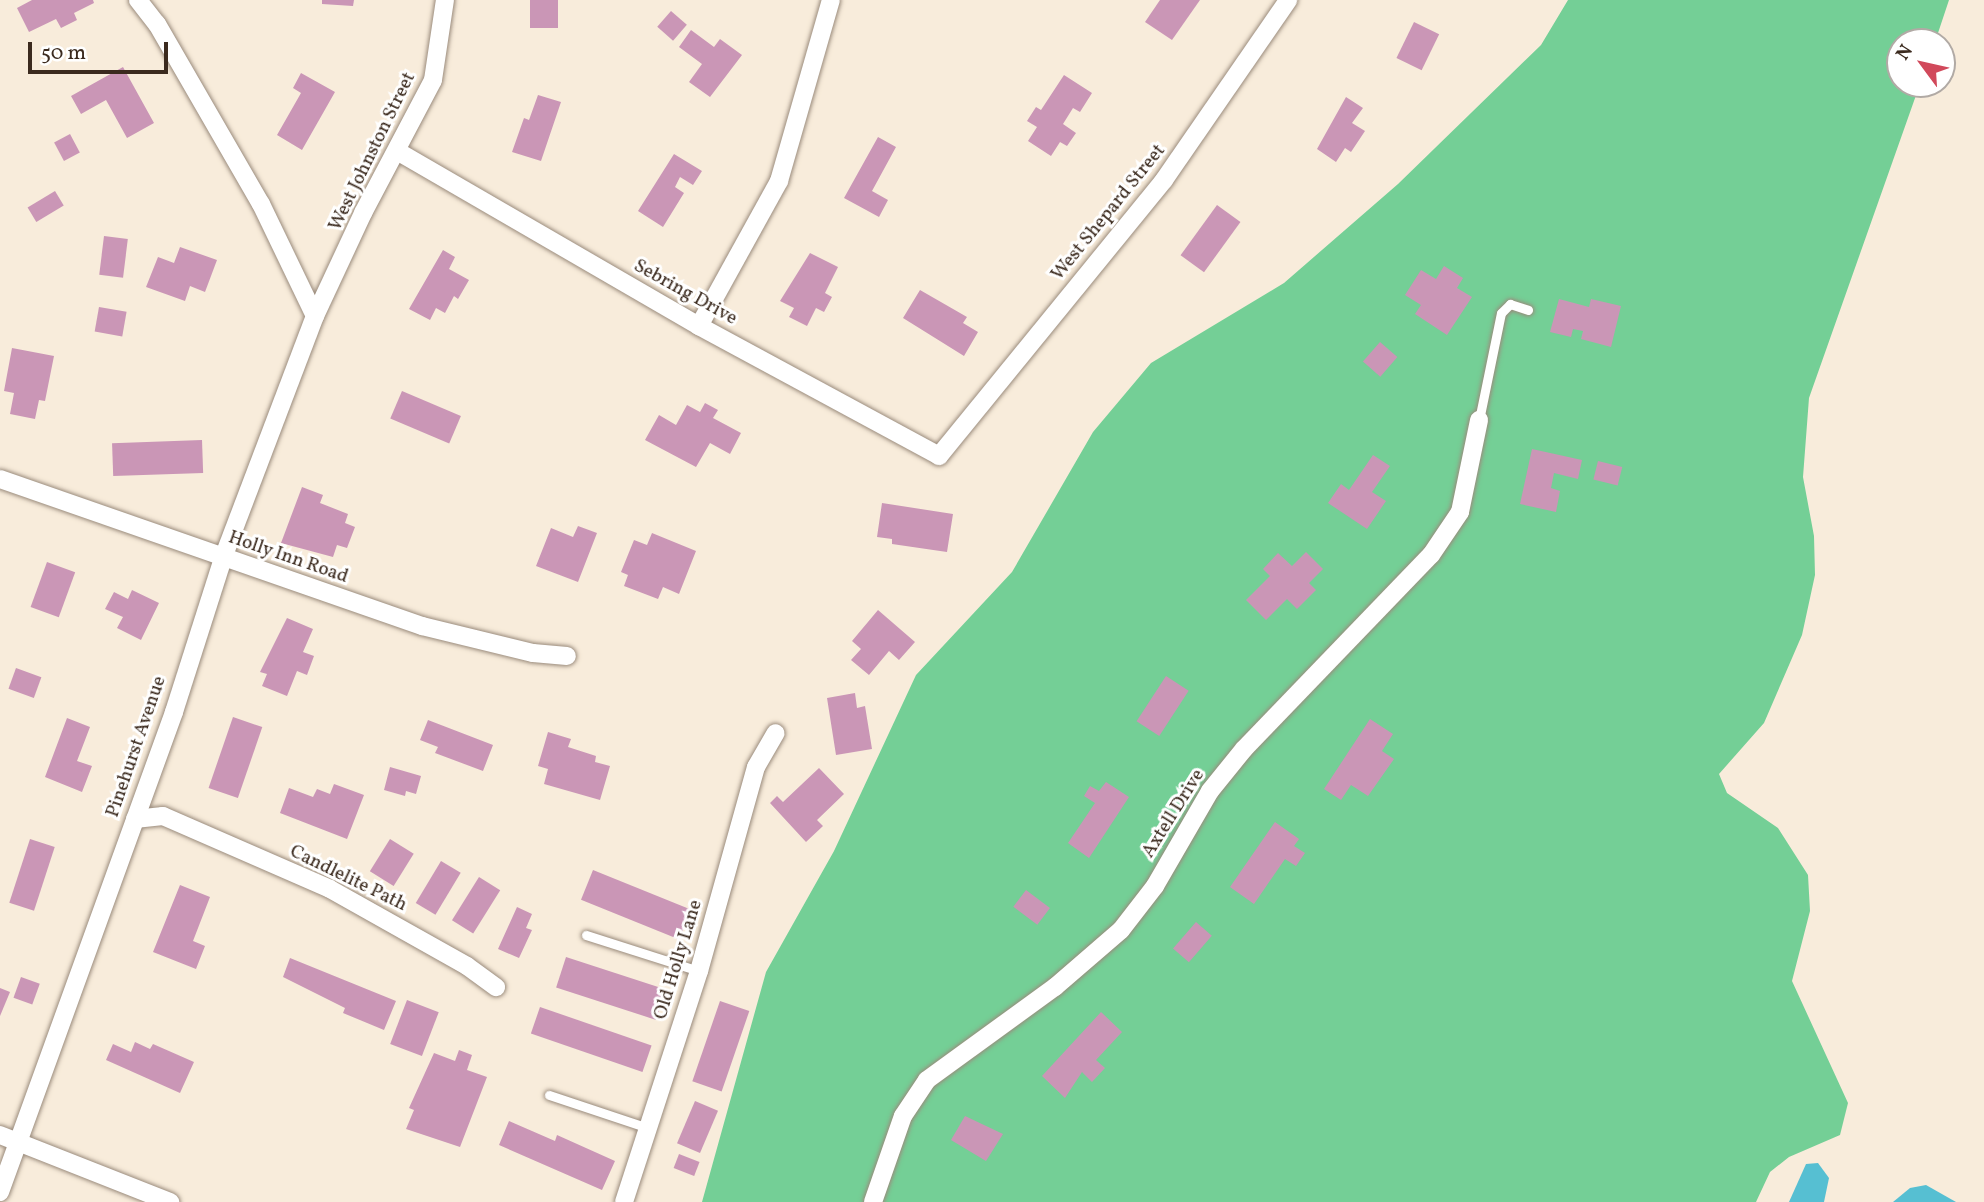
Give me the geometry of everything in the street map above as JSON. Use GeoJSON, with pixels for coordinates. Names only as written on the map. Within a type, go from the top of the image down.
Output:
{"type":"FeatureCollection","features":[{"type":"Feature","properties":{"kind":"street"},"geometry":{"type":"LineString","coordinates":[[138,0],[157,24],[261,204],[315,316]]}},
{"type":"Feature","properties":{"kind":"street","name":"West Johnston Street"},"geometry":{"type":"LineString","coordinates":[[315,316],[433,80],[445,0]]}},
{"type":"Feature","properties":{"kind":"street"},"geometry":{"type":"LineString","coordinates":[[699,326],[779,181],[831,0]]}},
{"type":"Feature","properties":{"kind":"street","name":"West Shepard Street"},"geometry":{"type":"LineString","coordinates":[[949,442],[1164,180],[1288,0]]}},
{"type":"Feature","properties":{"kind":"street","name":"Sebring Drive"},"geometry":{"type":"LineString","coordinates":[[397,151],[699,326],[939,456],[949,442]]}},
{"type":"Feature","properties":{"kind":"street","name":"Pinehurst Avenue"},"geometry":{"type":"LineString","coordinates":[[0,1192],[135,819],[223,558],[315,316]]}},
{"type":"Feature","properties":{"kind":"street","name":"Axtell Drive"},"geometry":{"type":"LineString","coordinates":[[873,1202],[903,1116],[928,1080],[1055,987],[1121,930],[1155,886],[1210,791],[1244,749],[1430,555],[1460,512],[1479,419]]}},
{"type":"Feature","properties":{"kind":"street","name":"Holly Inn Road"},"geometry":{"type":"LineString","coordinates":[[0,479],[223,558],[303,582],[422,626],[533,653],[568,656]]}},
{"type":"Feature","properties":{"kind":"street","name":"Old Holly Lane"},"geometry":{"type":"LineString","coordinates":[[624,1202],[699,971],[756,767],[776,733]]}},
{"type":"Feature","properties":{"kind":"street","name":"Candlelite Path"},"geometry":{"type":"LineString","coordinates":[[135,819],[163,816],[330,889],[467,966],[496,987]]}},
{"type":"Feature","properties":{"kind":"street"},"geometry":{"type":"LineString","coordinates":[[0,1135],[170,1202]]}},
{"type":"Feature","properties":{"kind":"lane"},"geometry":{"type":"LineString","coordinates":[[1479,419],[1501,313],[1510,304],[1528,310]]}},
{"type":"Feature","properties":{"kind":"lane"},"geometry":{"type":"LineString","coordinates":[[586,934],[699,971]]}},
{"type":"Feature","properties":{"kind":"lane"},"geometry":{"type":"LineString","coordinates":[[549,1095],[648,1128]]}},
{"type":"Feature","properties":{"kind":"green space"},"geometry":{"type":"Polygon","coordinates":[[[1568,0],[1949,0],[1940,28],[1886,28],[1886,98],[1915,98],[1809,398],[1803,477],[1814,536],[1815,575],[1802,635],[1764,723],[1719,774],[1727,793],[1778,828],[1808,875],[1810,911],[1792,981],[1848,1103],[1840,1135],[1789,1157],[1770,1172],[1756,1202],[702,1202],[766,972],[834,851],[916,675],[1012,572],[1093,432],[1151,363],[1284,283],[1398,184],[1541,45],[1568,0]]]}},
{"type":"Feature","properties":{"kind":"water"},"geometry":{"type":"Polygon","coordinates":[[[1818,1163],[1829,1178],[1824,1202],[1789,1202],[1806,1164],[1818,1163]]]}},
{"type":"Feature","properties":{"kind":"water"},"geometry":{"type":"Polygon","coordinates":[[[1926,1185],[1956,1202],[1893,1202],[1910,1188],[1926,1185]]]}},
{"type":"Feature","properties":{"kind":"building"},"geometry":{"type":"Polygon","coordinates":[[[32,0],[93,0],[94,3],[74,13],[77,20],[61,28],[56,19],[29,32],[17,8],[32,0]]]}},
{"type":"Feature","properties":{"kind":"building"},"geometry":{"type":"Polygon","coordinates":[[[322,0],[354,0],[353,6],[322,4],[322,0]]]}},
{"type":"Feature","properties":{"kind":"building"},"geometry":{"type":"Polygon","coordinates":[[[530,0],[558,0],[558,28],[530,28],[530,0]]]}},
{"type":"Feature","properties":{"kind":"building"},"geometry":{"type":"Polygon","coordinates":[[[1160,0],[1200,0],[1172,40],[1145,22],[1160,0]]]}},
{"type":"Feature","properties":{"kind":"building"},"geometry":{"type":"Polygon","coordinates":[[[671,11],[687,25],[673,41],[657,27],[671,11]]]}},
{"type":"Feature","properties":{"kind":"building"},"geometry":{"type":"Polygon","coordinates":[[[1414,22],[1439,34],[1422,70],[1396,58],[1414,22]]]}},
{"type":"Feature","properties":{"kind":"building"},"geometry":{"type":"Polygon","coordinates":[[[691,30],[714,47],[720,39],[742,55],[710,97],[689,82],[702,64],[679,47],[691,30]]]}},
{"type":"Feature","properties":{"kind":"building"},"geometry":{"type":"Polygon","coordinates":[[[123,67],[154,123],[127,138],[106,100],[81,114],[71,96],[123,67]]]}},
{"type":"Feature","properties":{"kind":"building"},"geometry":{"type":"Polygon","coordinates":[[[301,73],[335,92],[302,150],[277,135],[301,93],[293,88],[301,73]]]}},
{"type":"Feature","properties":{"kind":"building"},"geometry":{"type":"Polygon","coordinates":[[[1064,75],[1092,93],[1080,112],[1073,108],[1063,124],[1076,133],[1067,146],[1060,142],[1051,156],[1028,141],[1037,127],[1027,121],[1036,107],[1041,110],[1064,75]]]}},
{"type":"Feature","properties":{"kind":"building"},"geometry":{"type":"Polygon","coordinates":[[[538,95],[561,102],[541,161],[512,152],[524,118],[529,120],[538,95]]]}},
{"type":"Feature","properties":{"kind":"building"},"geometry":{"type":"Polygon","coordinates":[[[1346,97],[1363,108],[1352,123],[1365,131],[1351,152],[1345,148],[1336,162],[1317,149],[1346,97]]]}},
{"type":"Feature","properties":{"kind":"building"},"geometry":{"type":"Polygon","coordinates":[[[70,134],[80,153],[64,161],[54,142],[70,134]]]}},
{"type":"Feature","properties":{"kind":"building"},"geometry":{"type":"Polygon","coordinates":[[[878,137],[896,147],[872,191],[888,200],[879,217],[844,198],[878,137]]]}},
{"type":"Feature","properties":{"kind":"building"},"geometry":{"type":"Polygon","coordinates":[[[674,154],[702,171],[693,185],[680,177],[675,187],[684,193],[663,227],[638,211],[674,154]]]}},
{"type":"Feature","properties":{"kind":"building"},"geometry":{"type":"Polygon","coordinates":[[[55,191],[64,206],[36,222],[28,207],[55,191]]]}},
{"type":"Feature","properties":{"kind":"building"},"geometry":{"type":"Polygon","coordinates":[[[1217,205],[1240,222],[1204,272],[1181,255],[1217,205]]]}},
{"type":"Feature","properties":{"kind":"building"},"geometry":{"type":"Polygon","coordinates":[[[104,236],[128,239],[123,278],[99,275],[104,236]]]}},
{"type":"Feature","properties":{"kind":"building"},"geometry":{"type":"Polygon","coordinates":[[[180,247],[217,260],[205,292],[190,286],[185,301],[146,287],[158,257],[174,263],[180,247]]]}},
{"type":"Feature","properties":{"kind":"building"},"geometry":{"type":"Polygon","coordinates":[[[443,250],[455,257],[449,269],[469,280],[458,299],[454,296],[445,313],[436,308],[430,320],[409,309],[443,250]]]}},
{"type":"Feature","properties":{"kind":"building"},"geometry":{"type":"Polygon","coordinates":[[[810,253],[838,267],[825,293],[832,297],[824,312],[816,308],[807,326],[789,317],[794,308],[780,301],[810,253]]]}},
{"type":"Feature","properties":{"kind":"building"},"geometry":{"type":"Polygon","coordinates":[[[1444,266],[1463,278],[1457,288],[1472,297],[1447,335],[1415,314],[1421,305],[1405,295],[1421,270],[1436,279],[1444,266]]]}},
{"type":"Feature","properties":{"kind":"building"},"geometry":{"type":"Polygon","coordinates":[[[920,290],[967,317],[963,323],[978,332],[964,356],[903,318],[920,290]]]}},
{"type":"Feature","properties":{"kind":"building"},"geometry":{"type":"Polygon","coordinates":[[[1559,299],[1589,307],[1591,299],[1621,306],[1611,347],[1581,339],[1583,331],[1573,329],[1571,337],[1550,332],[1559,299]]]}},
{"type":"Feature","properties":{"kind":"building"},"geometry":{"type":"Polygon","coordinates":[[[99,307],[127,312],[122,336],[95,332],[99,307]]]}},
{"type":"Feature","properties":{"kind":"building"},"geometry":{"type":"Polygon","coordinates":[[[1380,342],[1397,357],[1380,377],[1363,362],[1380,342]]]}},
{"type":"Feature","properties":{"kind":"building"},"geometry":{"type":"Polygon","coordinates":[[[12,348],[54,356],[45,401],[39,400],[35,419],[10,414],[14,393],[4,391],[12,348]]]}},
{"type":"Feature","properties":{"kind":"building"},"geometry":{"type":"Polygon","coordinates":[[[402,391],[461,416],[449,444],[390,419],[402,391]]]}},
{"type":"Feature","properties":{"kind":"building"},"geometry":{"type":"Polygon","coordinates":[[[705,403],[718,410],[713,418],[741,433],[730,454],[710,443],[696,467],[645,440],[659,415],[676,425],[687,405],[700,412],[705,403]]]}},
{"type":"Feature","properties":{"kind":"building"},"geometry":{"type":"Polygon","coordinates":[[[202,440],[203,473],[113,476],[112,443],[202,440]]]}},
{"type":"Feature","properties":{"kind":"building"},"geometry":{"type":"Polygon","coordinates":[[[1532,449],[1582,460],[1578,479],[1554,473],[1551,488],[1560,491],[1556,512],[1520,504],[1532,449]]]}},
{"type":"Feature","properties":{"kind":"building"},"geometry":{"type":"Polygon","coordinates":[[[1373,455],[1390,466],[1372,492],[1386,501],[1367,529],[1328,503],[1341,484],[1349,490],[1373,455]]]}},
{"type":"Feature","properties":{"kind":"building"},"geometry":{"type":"Polygon","coordinates":[[[1598,461],[1622,467],[1618,485],[1593,479],[1598,461]]]}},
{"type":"Feature","properties":{"kind":"building"},"geometry":{"type":"Polygon","coordinates":[[[302,487],[323,495],[320,503],[348,514],[345,523],[355,527],[347,548],[337,545],[333,557],[281,543],[302,487]]]}},
{"type":"Feature","properties":{"kind":"building"},"geometry":{"type":"Polygon","coordinates":[[[882,503],[953,514],[947,552],[892,544],[892,539],[877,537],[882,503]]]}},
{"type":"Feature","properties":{"kind":"building"},"geometry":{"type":"Polygon","coordinates":[[[578,526],[597,533],[578,582],[536,566],[551,528],[573,537],[578,526]]]}},
{"type":"Feature","properties":{"kind":"building"},"geometry":{"type":"Polygon","coordinates":[[[652,533],[696,551],[679,594],[663,587],[658,599],[624,586],[628,575],[621,572],[634,540],[647,545],[652,533]]]}},
{"type":"Feature","properties":{"kind":"building"},"geometry":{"type":"Polygon","coordinates":[[[1306,552],[1323,569],[1309,583],[1316,590],[1297,609],[1287,599],[1266,620],[1246,600],[1270,576],[1263,569],[1278,553],[1292,566],[1306,552]]]}},
{"type":"Feature","properties":{"kind":"building"},"geometry":{"type":"Polygon","coordinates":[[[47,562],[75,572],[59,617],[31,607],[47,562]]]}},
{"type":"Feature","properties":{"kind":"building"},"geometry":{"type":"Polygon","coordinates":[[[132,590],[159,603],[141,640],[117,628],[123,617],[105,609],[114,592],[128,599],[132,590]]]}},
{"type":"Feature","properties":{"kind":"building"},"geometry":{"type":"Polygon","coordinates":[[[878,610],[915,642],[899,660],[889,651],[869,675],[851,660],[861,649],[852,641],[878,610]]]}},
{"type":"Feature","properties":{"kind":"building"},"geometry":{"type":"Polygon","coordinates":[[[287,618],[313,629],[303,652],[314,656],[307,675],[297,671],[287,696],[262,686],[267,674],[260,672],[287,618]]]}},
{"type":"Feature","properties":{"kind":"building"},"geometry":{"type":"Polygon","coordinates":[[[16,668],[41,677],[34,698],[8,689],[16,668]]]}},
{"type":"Feature","properties":{"kind":"building"},"geometry":{"type":"Polygon","coordinates":[[[1166,676],[1189,691],[1159,736],[1137,721],[1166,676]]]}},
{"type":"Feature","properties":{"kind":"building"},"geometry":{"type":"Polygon","coordinates":[[[855,693],[857,708],[865,706],[872,749],[836,755],[827,698],[855,693]]]}},
{"type":"Feature","properties":{"kind":"building"},"geometry":{"type":"Polygon","coordinates":[[[233,717],[262,727],[238,798],[209,788],[233,717]]]}},
{"type":"Feature","properties":{"kind":"building"},"geometry":{"type":"Polygon","coordinates":[[[67,718],[90,727],[77,761],[92,766],[82,792],[45,777],[67,718]]]}},
{"type":"Feature","properties":{"kind":"building"},"geometry":{"type":"Polygon","coordinates":[[[1370,719],[1393,734],[1382,751],[1394,759],[1368,796],[1351,785],[1341,800],[1324,789],[1370,719]]]}},
{"type":"Feature","properties":{"kind":"building"},"geometry":{"type":"Polygon","coordinates":[[[428,720],[493,745],[483,771],[435,753],[438,747],[420,740],[428,720]]]}},
{"type":"Feature","properties":{"kind":"building"},"geometry":{"type":"Polygon","coordinates":[[[548,732],[571,739],[568,747],[596,756],[595,762],[610,766],[600,800],[544,784],[548,769],[538,766],[548,732]]]}},
{"type":"Feature","properties":{"kind":"building"},"geometry":{"type":"Polygon","coordinates":[[[390,767],[421,776],[416,794],[406,791],[405,796],[384,790],[390,767]]]}},
{"type":"Feature","properties":{"kind":"building"},"geometry":{"type":"Polygon","coordinates":[[[819,768],[844,794],[817,820],[823,826],[806,842],[770,803],[777,796],[783,802],[819,768]]]}},
{"type":"Feature","properties":{"kind":"building"},"geometry":{"type":"Polygon","coordinates":[[[1106,782],[1129,797],[1089,858],[1068,843],[1095,803],[1084,796],[1090,786],[1099,791],[1106,782]]]}},
{"type":"Feature","properties":{"kind":"building"},"geometry":{"type":"Polygon","coordinates":[[[334,784],[364,795],[347,839],[280,813],[289,788],[313,797],[317,789],[330,794],[334,784]]]}},
{"type":"Feature","properties":{"kind":"building"},"geometry":{"type":"Polygon","coordinates":[[[1275,822],[1299,839],[1294,846],[1305,853],[1296,866],[1285,859],[1254,904],[1230,887],[1275,822]]]}},
{"type":"Feature","properties":{"kind":"building"},"geometry":{"type":"Polygon","coordinates":[[[30,839],[55,847],[34,911],[9,903],[30,839]]]}},
{"type":"Feature","properties":{"kind":"building"},"geometry":{"type":"Polygon","coordinates":[[[390,839],[414,854],[394,886],[370,871],[390,839]]]}},
{"type":"Feature","properties":{"kind":"building"},"geometry":{"type":"Polygon","coordinates":[[[441,861],[461,873],[435,915],[416,903],[441,861]]]}},
{"type":"Feature","properties":{"kind":"building"},"geometry":{"type":"Polygon","coordinates":[[[593,870],[691,910],[679,939],[581,900],[593,870]]]}},
{"type":"Feature","properties":{"kind":"building"},"geometry":{"type":"Polygon","coordinates":[[[479,877],[500,890],[473,933],[452,920],[479,877]]]}},
{"type":"Feature","properties":{"kind":"building"},"geometry":{"type":"Polygon","coordinates":[[[180,885],[210,897],[193,941],[205,946],[196,969],[153,952],[180,885]]]}},
{"type":"Feature","properties":{"kind":"building"},"geometry":{"type":"Polygon","coordinates":[[[1026,890],[1050,908],[1037,925],[1013,907],[1026,890]]]}},
{"type":"Feature","properties":{"kind":"building"},"geometry":{"type":"Polygon","coordinates":[[[517,907],[532,914],[526,928],[532,930],[519,958],[498,949],[517,907]]]}},
{"type":"Feature","properties":{"kind":"building"},"geometry":{"type":"Polygon","coordinates":[[[1196,922],[1212,936],[1189,962],[1173,948],[1196,922]]]}},
{"type":"Feature","properties":{"kind":"building"},"geometry":{"type":"Polygon","coordinates":[[[566,957],[666,989],[656,1020],[556,987],[566,957]]]}},
{"type":"Feature","properties":{"kind":"building"},"geometry":{"type":"Polygon","coordinates":[[[290,958],[396,1001],[384,1030],[343,1013],[345,1008],[283,977],[290,958]]]}},
{"type":"Feature","properties":{"kind":"building"},"geometry":{"type":"Polygon","coordinates":[[[21,977],[40,984],[32,1005],[13,998],[21,977]]]}},
{"type":"Feature","properties":{"kind":"building"},"geometry":{"type":"Polygon","coordinates":[[[0,988],[10,992],[0,1016],[0,988]]]}},
{"type":"Feature","properties":{"kind":"building"},"geometry":{"type":"Polygon","coordinates":[[[407,1000],[439,1012],[422,1056],[390,1044],[407,1000]]]}},
{"type":"Feature","properties":{"kind":"building"},"geometry":{"type":"Polygon","coordinates":[[[720,1001],[749,1011],[722,1091],[692,1081],[720,1001]]]}},
{"type":"Feature","properties":{"kind":"building"},"geometry":{"type":"Polygon","coordinates":[[[540,1007],[652,1045],[642,1072],[531,1033],[540,1007]]]}},
{"type":"Feature","properties":{"kind":"building"},"geometry":{"type":"Polygon","coordinates":[[[1101,1012],[1122,1032],[1096,1060],[1105,1068],[1092,1082],[1082,1072],[1065,1098],[1042,1076],[1101,1012]]]}},
{"type":"Feature","properties":{"kind":"building"},"geometry":{"type":"Polygon","coordinates":[[[135,1042],[150,1049],[153,1044],[194,1062],[180,1093],[106,1060],[113,1044],[131,1052],[135,1042]]]}},
{"type":"Feature","properties":{"kind":"building"},"geometry":{"type":"Polygon","coordinates":[[[459,1050],[472,1055],[467,1070],[487,1077],[460,1147],[406,1129],[414,1110],[409,1108],[434,1053],[455,1061],[459,1050]]]}},
{"type":"Feature","properties":{"kind":"building"},"geometry":{"type":"Polygon","coordinates":[[[695,1101],[718,1111],[700,1153],[677,1143],[695,1101]]]}},
{"type":"Feature","properties":{"kind":"building"},"geometry":{"type":"Polygon","coordinates":[[[965,1116],[1003,1134],[986,1161],[951,1140],[965,1116]]]}},
{"type":"Feature","properties":{"kind":"building"},"geometry":{"type":"Polygon","coordinates":[[[509,1121],[555,1141],[557,1135],[615,1161],[602,1190],[499,1145],[509,1121]]]}},
{"type":"Feature","properties":{"kind":"building"},"geometry":{"type":"Polygon","coordinates":[[[679,1154],[700,1162],[694,1176],[674,1168],[679,1154]]]}}]}
